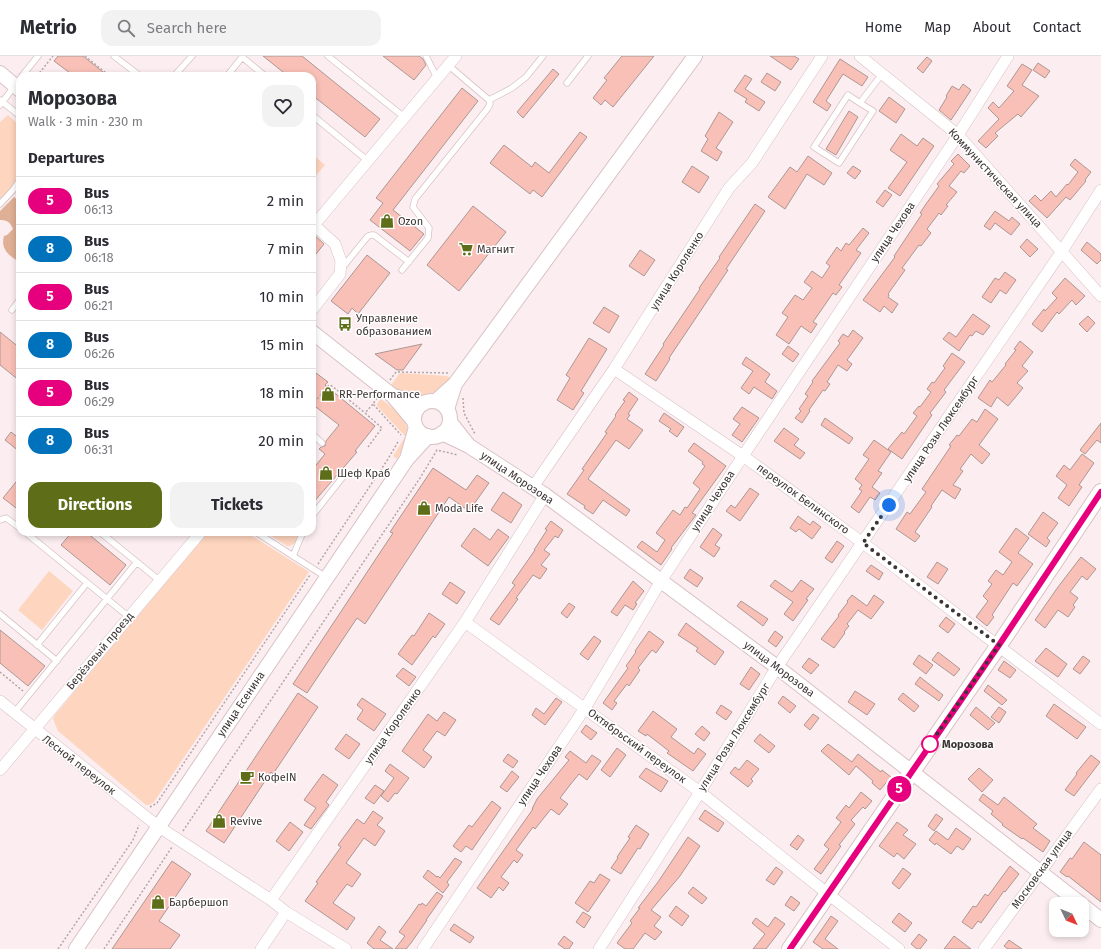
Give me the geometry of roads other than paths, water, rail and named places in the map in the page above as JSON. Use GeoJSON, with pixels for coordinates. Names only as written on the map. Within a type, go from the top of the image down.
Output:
{"type":"FeatureCollection","features":[{"type":"Feature","properties":{"kind":"main road"},"geometry":{"type":"LineString","coordinates":[[790,949],[999,645],[1101,492]]}},
{"type":"Feature","properties":{"kind":"street"},"geometry":{"type":"LineString","coordinates":[[316,220],[456,56]]}},
{"type":"Feature","properties":{"kind":"street"},"geometry":{"type":"LineString","coordinates":[[407,459],[438,418],[455,384],[696,56]]}},
{"type":"Feature","properties":{"kind":"street","name":"улица Короленко"},"geometry":{"type":"LineString","coordinates":[[533,487],[614,369],[729,188],[752,163],[822,56]]}},
{"type":"Feature","properties":{"kind":"street","name":"Коммунистическая улица"},"geometry":{"type":"LineString","coordinates":[[860,56],[958,135],[1101,296]]}},
{"type":"Feature","properties":{"kind":"street","name":"улица Чехова"},"geometry":{"type":"LineString","coordinates":[[423,949],[585,708],[661,581],[958,135],[1008,56]]}},
{"type":"Feature","properties":{"kind":"street"},"geometry":{"type":"LineString","coordinates":[[0,73],[16,81]]}},
{"type":"Feature","properties":{"kind":"street","name":"улица Розы Люксембург"},"geometry":{"type":"LineString","coordinates":[[599,949],[778,667],[1062,251],[1101,190]]}},
{"type":"Feature","properties":{"kind":"street"},"geometry":{"type":"LineString","coordinates":[[316,227],[335,244],[341,261],[340,274],[316,305]]}},
{"type":"Feature","properties":{"kind":"street"},"geometry":{"type":"LineString","coordinates":[[316,335],[393,396],[438,418]]}},
{"type":"Feature","properties":{"kind":"street","name":"переулок Белинского"},"geometry":{"type":"LineString","coordinates":[[614,369],[743,456],[863,543],[1101,724]]}},
{"type":"Feature","properties":{"kind":"street"},"geometry":{"type":"LineString","coordinates":[[393,396],[422,433],[438,418]]}},
{"type":"Feature","properties":{"kind":"street"},"geometry":{"type":"LineString","coordinates":[[407,459],[415,424],[414,414],[438,418]]}},
{"type":"Feature","properties":{"kind":"street","name":"улица Морозова"},"geometry":{"type":"LineString","coordinates":[[438,418],[468,446],[545,495],[778,667],[1072,897]]}},
{"type":"Feature","properties":{"kind":"street","name":"улица Есенина"},"geometry":{"type":"LineString","coordinates":[[76,949],[407,459]]}},
{"type":"Feature","properties":{"kind":"street","name":"улица Короленко"},"geometry":{"type":"LineString","coordinates":[[271,900],[465,622],[545,495]]}},
{"type":"Feature","properties":{"kind":"street","name":"Берёзовый проезд"},"geometry":{"type":"LineString","coordinates":[[0,770],[197,536]]}},
{"type":"Feature","properties":{"kind":"street","name":"Октябрьский переулок"},"geometry":{"type":"LineString","coordinates":[[465,622],[700,792],[899,949]]}},
{"type":"Feature","properties":{"kind":"street","name":"Лесной переулок"},"geometry":{"type":"LineString","coordinates":[[0,702],[159,827],[271,900]]}},
{"type":"Feature","properties":{"kind":"street","name":"Московская улица"},"geometry":{"type":"LineString","coordinates":[[984,949],[1101,788]]}},
{"type":"Feature","properties":{"kind":"street"},"geometry":{"type":"LineString","coordinates":[[271,900],[286,912],[346,949]]}},
{"type":"Feature","properties":{"kind":"street","name":"улица Морозова"},"geometry":{"type":"LineString","coordinates":[[1089,910],[1101,920]]}},
{"type":"Feature","properties":{"kind":"street"},"geometry":{"type":"LineString","coordinates":[[261,949],[286,912]]}},
{"type":"Feature","properties":{"kind":"lane"},"geometry":{"type":"LineString","coordinates":[[27,72],[38,56]]}},
{"type":"Feature","properties":{"kind":"lane"},"geometry":{"type":"LineString","coordinates":[[114,56],[135,72]]}},
{"type":"Feature","properties":{"kind":"lane"},"geometry":{"type":"LineString","coordinates":[[177,72],[190,56]]}},
{"type":"Feature","properties":{"kind":"lane"},"geometry":{"type":"LineString","coordinates":[[328,56],[404,117]]}},
{"type":"Feature","properties":{"kind":"lane"},"geometry":{"type":"LineString","coordinates":[[426,56],[437,78]]}},
{"type":"Feature","properties":{"kind":"lane"},"geometry":{"type":"LineString","coordinates":[[489,100],[512,88],[521,81],[543,56]]}},
{"type":"Feature","properties":{"kind":"lane"},"geometry":{"type":"LineString","coordinates":[[567,83],[588,56]]}},
{"type":"Feature","properties":{"kind":"lane"},"geometry":{"type":"LineString","coordinates":[[230,72],[242,57],[260,72]]}},
{"type":"Feature","properties":{"kind":"lane"},"geometry":{"type":"LineString","coordinates":[[402,270],[428,238],[429,233],[429,228],[413,207],[415,199],[490,104],[489,100],[448,65]]}},
{"type":"Feature","properties":{"kind":"lane"},"geometry":{"type":"LineString","coordinates":[[860,103],[882,74]]}},
{"type":"Feature","properties":{"kind":"lane"},"geometry":{"type":"LineString","coordinates":[[16,86],[1,102],[16,113]]}},
{"type":"Feature","properties":{"kind":"lane"},"geometry":{"type":"LineString","coordinates":[[848,95],[860,103],[872,111],[839,163],[814,147],[848,95]]}},
{"type":"Feature","properties":{"kind":"lane"},"geometry":{"type":"LineString","coordinates":[[316,118],[367,160]]}},
{"type":"Feature","properties":{"kind":"lane"},"geometry":{"type":"LineString","coordinates":[[0,204],[16,186]]}},
{"type":"Feature","properties":{"kind":"lane"},"geometry":{"type":"LineString","coordinates":[[340,270],[371,234],[409,262]]}},
{"type":"Feature","properties":{"kind":"lane"},"geometry":{"type":"LineString","coordinates":[[12,310],[16,304]]}},
{"type":"Feature","properties":{"kind":"lane"},"geometry":{"type":"LineString","coordinates":[[316,437],[322,442]]}},
{"type":"Feature","properties":{"kind":"lane"},"geometry":{"type":"LineString","coordinates":[[316,511],[342,478]]}},
{"type":"Feature","properties":{"kind":"lane"},"geometry":{"type":"LineString","coordinates":[[0,520],[6,518],[16,525]]}},
{"type":"Feature","properties":{"kind":"lane"},"geometry":{"type":"LineString","coordinates":[[30,536],[129,617]]}},
{"type":"Feature","properties":{"kind":"lane"},"geometry":{"type":"LineString","coordinates":[[105,536],[160,581]]}},
{"type":"Feature","properties":{"kind":"lane"},"geometry":{"type":"LineString","coordinates":[[262,536],[327,577]]}},
{"type":"Feature","properties":{"kind":"lane"},"geometry":{"type":"LineString","coordinates":[[293,556],[302,536]]}},
{"type":"Feature","properties":{"kind":"lane"},"geometry":{"type":"LineString","coordinates":[[14,713],[137,562]]}},
{"type":"Feature","properties":{"kind":"lane"},"geometry":{"type":"LineString","coordinates":[[37,645],[87,583]]}},
{"type":"Feature","properties":{"kind":"lane"},"geometry":{"type":"LineString","coordinates":[[0,614],[57,661]]}},
{"type":"Feature","properties":{"kind":"place","name":"Ozon"},"geometry":{"type":"Point","coordinates":[387,221]}},
{"type":"Feature","properties":{"kind":"place","name":"Магнит"},"geometry":{"type":"Point","coordinates":[466,249]}},
{"type":"Feature","properties":{"kind":"place","name":"Управление образованием"},"geometry":{"type":"Point","coordinates":[345,324]}},
{"type":"Feature","properties":{"kind":"place","name":"RR-Performance"},"geometry":{"type":"Point","coordinates":[328,394]}},
{"type":"Feature","properties":{"kind":"place","name":"Шеф Краб"},"geometry":{"type":"Point","coordinates":[326,473]}},
{"type":"Feature","properties":{"kind":"place","name":"Moda Life"},"geometry":{"type":"Point","coordinates":[424,508]}},
{"type":"Feature","properties":{"kind":"place","name":"Морозова"},"geometry":{"type":"Point","coordinates":[930,744]}},
{"type":"Feature","properties":{"kind":"place","name":"КофеIN"},"geometry":{"type":"Point","coordinates":[247,777]}},
{"type":"Feature","properties":{"kind":"place","name":"Revive"},"geometry":{"type":"Point","coordinates":[219,821]}},
{"type":"Feature","properties":{"kind":"place","name":"Барбершоп"},"geometry":{"type":"Point","coordinates":[158,902]}}]}
